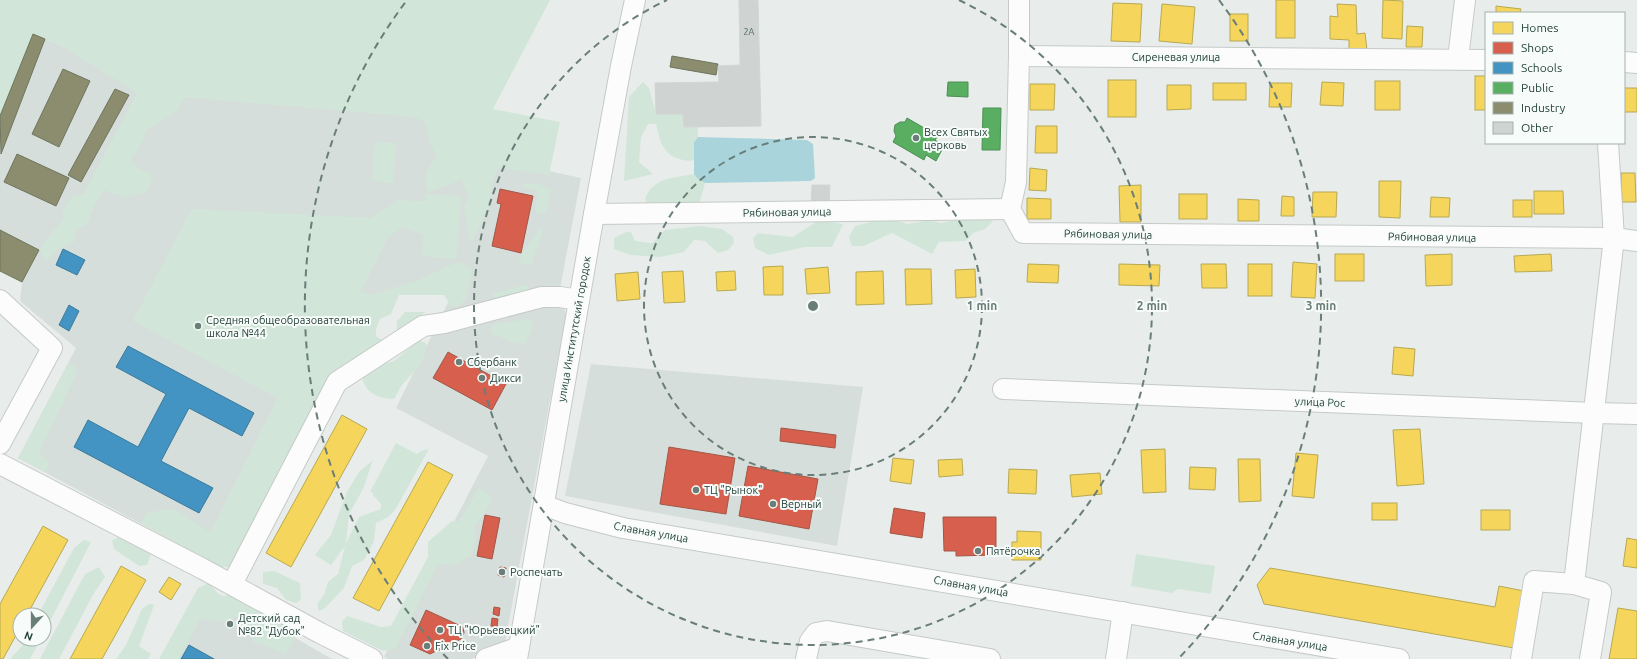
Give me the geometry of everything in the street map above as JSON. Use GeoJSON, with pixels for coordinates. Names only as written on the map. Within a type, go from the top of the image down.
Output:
{"type":"FeatureCollection","features":[{"type":"Feature","properties":{"kind":"street","name":"улица Институтский городок"},"geometry":{"type":"LineString","coordinates":[[518,653],[594,214],[621,66],[635,0]]}},
{"type":"Feature","properties":{"kind":"street"},"geometry":{"type":"LineString","coordinates":[[1010,209],[1016,182],[1019,0]]}},
{"type":"Feature","properties":{"kind":"street"},"geometry":{"type":"LineString","coordinates":[[1458,59],[1465,0]]}},
{"type":"Feature","properties":{"kind":"street","name":"Сиреневая улица"},"geometry":{"type":"LineString","coordinates":[[1019,56],[1485,60]]}},
{"type":"Feature","properties":{"kind":"street"},"geometry":{"type":"LineString","coordinates":[[1625,62],[1637,63]]}},
{"type":"Feature","properties":{"kind":"street"},"geometry":{"type":"LineString","coordinates":[[1574,584],[1595,413],[1614,238],[1608,144]]}},
{"type":"Feature","properties":{"kind":"street","name":"Рябиновая улица"},"geometry":{"type":"LineString","coordinates":[[594,214],[1010,209],[1023,233],[1614,238],[1637,241]]}},
{"type":"Feature","properties":{"kind":"street"},"geometry":{"type":"LineString","coordinates":[[232,584],[337,382],[423,326],[444,323],[542,297],[560,297],[579,300]]}},
{"type":"Feature","properties":{"kind":"street"},"geometry":{"type":"LineString","coordinates":[[0,300],[52,348],[0,444]]}},
{"type":"Feature","properties":{"kind":"street","name":"улица Рос"},"geometry":{"type":"LineString","coordinates":[[1003,389],[1637,414]]}},
{"type":"Feature","properties":{"kind":"street"},"geometry":{"type":"LineString","coordinates":[[0,464],[232,584],[320,633],[372,659]]}},
{"type":"Feature","properties":{"kind":"street","name":"Славная улица"},"geometry":{"type":"LineString","coordinates":[[544,505],[565,513],[623,528],[1400,659]]}},
{"type":"Feature","properties":{"kind":"street"},"geometry":{"type":"LineString","coordinates":[[1521,659],[1534,581],[1574,584],[1601,592],[1590,659]]}},
{"type":"Feature","properties":{"kind":"street"},"geometry":{"type":"LineString","coordinates":[[1116,659],[1123,612]]}},
{"type":"Feature","properties":{"kind":"street"},"geometry":{"type":"LineString","coordinates":[[806,659],[810,641],[816,633],[827,631],[990,659]]}},
{"type":"Feature","properties":{"kind":"street"},"geometry":{"type":"LineString","coordinates":[[486,659],[518,653]]}},
{"type":"Feature","properties":{"kind":"shaded area","name":"Средняя общеобразовательная школа №44"},"geometry":{"type":"Polygon","coordinates":[[[33,34],[62,46],[415,117],[495,125],[488,158],[581,178],[559,294],[566,314],[505,643],[471,659],[388,659],[384,657],[488,456],[396,408],[462,274],[358,305],[222,567],[18,458],[76,348],[20,301],[22,282],[38,250],[0,230],[0,116],[33,34]]]}},
{"type":"Feature","properties":{"kind":"shaded area"},"geometry":{"type":"Polygon","coordinates":[[[591,364],[863,387],[837,546],[565,496],[591,364]]]}},
{"type":"Feature","properties":{"kind":"shaded area","name":"Детский сад №82 \"Дубок\""},"geometry":{"type":"Polygon","coordinates":[[[210,589],[332,659],[169,659],[210,589]]]}},
{"type":"Feature","properties":{"kind":"green space"},"geometry":{"type":"Polygon","coordinates":[[[0,0],[550,0],[493,109],[560,122],[549,175],[498,168],[492,183],[488,210],[471,242],[464,208],[469,197],[461,180],[428,192],[425,174],[437,156],[430,144],[426,122],[415,117],[185,97],[176,112],[147,129],[139,148],[130,160],[138,169],[150,174],[152,178],[147,192],[125,197],[104,190],[95,203],[87,224],[75,230],[76,234],[73,243],[59,248],[46,261],[39,250],[63,219],[63,210],[72,197],[84,194],[137,93],[62,46],[33,34],[0,116],[0,0]]]}},
{"type":"Feature","properties":{"kind":"green space"},"geometry":{"type":"Polygon","coordinates":[[[643,82],[649,88],[656,114],[683,114],[684,127],[698,127],[698,137],[694,142],[694,160],[689,161],[676,158],[667,152],[658,134],[656,124],[648,124],[641,137],[639,162],[653,174],[624,181],[629,97],[643,82]]]}},
{"type":"Feature","properties":{"kind":"green space"},"geometry":{"type":"Polygon","coordinates":[[[375,142],[396,143],[393,183],[372,181],[375,142]]]}},
{"type":"Feature","properties":{"kind":"green space"},"geometry":{"type":"Polygon","coordinates":[[[694,174],[705,183],[699,205],[663,207],[647,203],[645,199],[649,192],[653,186],[659,182],[694,174]]]}},
{"type":"Feature","properties":{"kind":"green space"},"geometry":{"type":"Polygon","coordinates":[[[537,183],[551,190],[546,212],[540,214],[535,210],[538,192],[519,185],[537,183]]]}},
{"type":"Feature","properties":{"kind":"green space"},"geometry":{"type":"Polygon","coordinates":[[[426,194],[461,196],[456,259],[422,256],[424,234],[401,227],[388,237],[360,292],[372,295],[416,281],[458,262],[472,269],[466,299],[457,307],[450,305],[444,295],[399,295],[391,314],[380,319],[376,329],[376,336],[383,341],[327,380],[232,567],[222,567],[141,523],[147,513],[170,509],[183,514],[210,533],[278,398],[133,321],[192,209],[371,218],[399,200],[426,202],[426,194]]]}},
{"type":"Feature","properties":{"kind":"green space"},"geometry":{"type":"Polygon","coordinates":[[[974,216],[993,221],[985,229],[973,233],[966,241],[939,242],[932,254],[892,233],[864,246],[852,246],[849,237],[855,226],[886,218],[908,224],[929,220],[941,223],[974,216]]]}},
{"type":"Feature","properties":{"kind":"green space"},"geometry":{"type":"Polygon","coordinates":[[[819,220],[843,224],[832,247],[805,247],[769,255],[755,248],[753,238],[758,233],[793,237],[819,220]]]}},
{"type":"Feature","properties":{"kind":"green space"},"geometry":{"type":"Polygon","coordinates":[[[700,226],[722,229],[733,237],[734,243],[728,250],[718,253],[705,241],[694,240],[684,252],[660,257],[630,255],[614,249],[614,238],[626,232],[631,232],[635,241],[652,243],[665,230],[700,226]]]}},
{"type":"Feature","properties":{"kind":"green space"},"geometry":{"type":"Polygon","coordinates":[[[541,228],[543,231],[531,265],[520,263],[521,256],[541,228]]]}},
{"type":"Feature","properties":{"kind":"green space"},"geometry":{"type":"Polygon","coordinates":[[[525,285],[532,290],[497,299],[491,294],[525,285]]]}},
{"type":"Feature","properties":{"kind":"green space"},"geometry":{"type":"Polygon","coordinates":[[[405,312],[426,312],[397,330],[397,321],[405,312]]]}},
{"type":"Feature","properties":{"kind":"green space"},"geometry":{"type":"Polygon","coordinates":[[[528,319],[534,323],[525,344],[514,342],[493,334],[490,327],[495,324],[528,319]]]}},
{"type":"Feature","properties":{"kind":"green space"},"geometry":{"type":"Polygon","coordinates":[[[419,340],[426,343],[425,354],[418,366],[402,385],[394,399],[383,398],[369,391],[362,377],[380,365],[394,361],[419,340]]]}},
{"type":"Feature","properties":{"kind":"green space"},"geometry":{"type":"Polygon","coordinates":[[[69,363],[75,366],[76,375],[39,452],[48,463],[46,472],[18,458],[69,363]]]}},
{"type":"Feature","properties":{"kind":"green space"},"geometry":{"type":"Polygon","coordinates":[[[396,443],[417,454],[421,451],[429,449],[395,510],[388,517],[376,523],[374,541],[364,560],[352,566],[344,588],[325,608],[319,611],[317,604],[324,595],[328,582],[338,574],[345,546],[331,565],[315,555],[331,535],[347,492],[359,472],[373,460],[363,489],[349,514],[346,543],[359,517],[381,509],[381,504],[373,493],[370,492],[396,443]]]}},
{"type":"Feature","properties":{"kind":"green space"},"geometry":{"type":"Polygon","coordinates":[[[479,488],[490,495],[491,503],[474,527],[476,539],[471,556],[463,559],[459,565],[438,564],[395,649],[383,651],[343,631],[342,622],[347,616],[381,627],[391,626],[428,557],[428,542],[452,521],[459,522],[479,488]]]}},
{"type":"Feature","properties":{"kind":"green space"},"geometry":{"type":"Polygon","coordinates":[[[124,535],[133,546],[147,545],[151,554],[147,565],[139,566],[114,549],[112,540],[124,535]]]}},
{"type":"Feature","properties":{"kind":"green space"},"geometry":{"type":"Polygon","coordinates":[[[84,540],[91,542],[52,618],[52,607],[42,607],[74,548],[84,540]]]}},
{"type":"Feature","properties":{"kind":"green space"},"geometry":{"type":"Polygon","coordinates":[[[1136,554],[1215,566],[1211,594],[1178,589],[1172,593],[1131,586],[1136,554]]]}},
{"type":"Feature","properties":{"kind":"green space"},"geometry":{"type":"Polygon","coordinates":[[[99,567],[105,577],[94,593],[59,659],[40,659],[46,647],[52,647],[52,636],[85,574],[99,567]]]}},
{"type":"Feature","properties":{"kind":"green space"},"geometry":{"type":"Polygon","coordinates":[[[274,571],[300,583],[301,600],[296,603],[286,600],[277,588],[263,584],[263,572],[274,571]]]}},
{"type":"Feature","properties":{"kind":"green space"},"geometry":{"type":"Polygon","coordinates":[[[209,583],[221,597],[237,592],[299,632],[285,653],[254,642],[237,617],[225,622],[200,619],[179,659],[159,659],[198,588],[209,583]]]}},
{"type":"Feature","properties":{"kind":"green space"},"geometry":{"type":"Polygon","coordinates":[[[149,604],[154,605],[139,646],[151,654],[148,659],[116,659],[126,645],[142,609],[149,604]]]}},
{"type":"Feature","properties":{"kind":"green space"},"geometry":{"type":"Polygon","coordinates":[[[21,647],[37,647],[30,659],[11,658],[21,647]]]}},
{"type":"Feature","properties":{"kind":"water"},"geometry":{"type":"Polygon","coordinates":[[[698,137],[807,140],[813,144],[815,178],[811,181],[705,183],[694,174],[694,142],[698,137]]]}},
{"type":"Feature","properties":{"kind":"building: Homes"},"geometry":{"type":"Polygon","coordinates":[[[1276,0],[1295,0],[1295,38],[1276,38],[1276,0]]]}},
{"type":"Feature","properties":{"kind":"building: Homes"},"geometry":{"type":"Polygon","coordinates":[[[1383,0],[1403,1],[1402,39],[1382,38],[1383,0]]]}},
{"type":"Feature","properties":{"kind":"building: Homes"},"geometry":{"type":"Polygon","coordinates":[[[1113,3],[1142,4],[1140,42],[1111,41],[1113,3]]]}},
{"type":"Feature","properties":{"kind":"building: Homes"},"geometry":{"type":"Polygon","coordinates":[[[1162,4],[1195,7],[1192,44],[1159,41],[1162,4]]]}},
{"type":"Feature","properties":{"kind":"building: Homes"},"geometry":{"type":"Polygon","coordinates":[[[1337,4],[1356,5],[1357,34],[1365,33],[1367,50],[1349,51],[1349,40],[1330,39],[1330,16],[1338,17],[1337,4]]]}},
{"type":"Feature","properties":{"kind":"building: Homes"},"geometry":{"type":"Polygon","coordinates":[[[1496,6],[1521,9],[1520,12],[1496,12],[1496,6]]]}},
{"type":"Feature","properties":{"kind":"building: Homes"},"geometry":{"type":"Polygon","coordinates":[[[1230,14],[1248,14],[1248,41],[1230,41],[1230,14]]]}},
{"type":"Feature","properties":{"kind":"building: Homes"},"geometry":{"type":"Polygon","coordinates":[[[1407,26],[1423,27],[1422,47],[1406,47],[1407,26]]]}},
{"type":"Feature","properties":{"kind":"building: Homes"},"geometry":{"type":"Polygon","coordinates":[[[1475,76],[1485,76],[1485,110],[1475,110],[1475,76]]]}},
{"type":"Feature","properties":{"kind":"building: Homes"},"geometry":{"type":"Polygon","coordinates":[[[1108,80],[1136,80],[1136,117],[1108,117],[1108,80]]]}},
{"type":"Feature","properties":{"kind":"building: Homes"},"geometry":{"type":"Polygon","coordinates":[[[1375,81],[1400,81],[1400,110],[1375,110],[1375,81]]]}},
{"type":"Feature","properties":{"kind":"building: Homes"},"geometry":{"type":"Polygon","coordinates":[[[1322,82],[1344,83],[1343,106],[1320,105],[1322,82]]]}},
{"type":"Feature","properties":{"kind":"building: Homes"},"geometry":{"type":"Polygon","coordinates":[[[1213,83],[1246,83],[1246,100],[1213,100],[1213,83]]]}},
{"type":"Feature","properties":{"kind":"building: Homes"},"geometry":{"type":"Polygon","coordinates":[[[1270,83],[1292,83],[1291,107],[1269,107],[1270,83]]]}},
{"type":"Feature","properties":{"kind":"building: Homes"},"geometry":{"type":"Polygon","coordinates":[[[1030,84],[1055,84],[1054,110],[1030,110],[1030,84]]]}},
{"type":"Feature","properties":{"kind":"building: Homes"},"geometry":{"type":"Polygon","coordinates":[[[1167,85],[1191,85],[1191,109],[1167,110],[1167,85]]]}},
{"type":"Feature","properties":{"kind":"building: Homes"},"geometry":{"type":"Polygon","coordinates":[[[1625,88],[1637,88],[1637,112],[1625,112],[1625,88]]]}},
{"type":"Feature","properties":{"kind":"building: Homes"},"geometry":{"type":"Polygon","coordinates":[[[1036,126],[1057,126],[1057,153],[1035,153],[1036,126]]]}},
{"type":"Feature","properties":{"kind":"building: Homes"},"geometry":{"type":"Polygon","coordinates":[[[1030,168],[1047,170],[1046,191],[1029,190],[1030,168]]]}},
{"type":"Feature","properties":{"kind":"building: Homes"},"geometry":{"type":"Polygon","coordinates":[[[1621,173],[1635,173],[1636,202],[1622,202],[1621,173]]]}},
{"type":"Feature","properties":{"kind":"building: Homes"},"geometry":{"type":"Polygon","coordinates":[[[1379,181],[1401,181],[1400,218],[1379,217],[1379,181]]]}},
{"type":"Feature","properties":{"kind":"building: Homes"},"geometry":{"type":"Polygon","coordinates":[[[1141,185],[1141,222],[1120,222],[1119,186],[1141,185]]]}},
{"type":"Feature","properties":{"kind":"building: Homes"},"geometry":{"type":"Polygon","coordinates":[[[1534,191],[1563,191],[1564,214],[1534,214],[1534,191]]]}},
{"type":"Feature","properties":{"kind":"building: Homes"},"geometry":{"type":"Polygon","coordinates":[[[1313,192],[1337,192],[1336,217],[1312,217],[1313,192]]]}},
{"type":"Feature","properties":{"kind":"building: Homes"},"geometry":{"type":"Polygon","coordinates":[[[1179,194],[1207,194],[1207,219],[1179,219],[1179,194]]]}},
{"type":"Feature","properties":{"kind":"building: Homes"},"geometry":{"type":"Polygon","coordinates":[[[1282,196],[1294,197],[1294,216],[1281,216],[1282,196]]]}},
{"type":"Feature","properties":{"kind":"building: Homes"},"geometry":{"type":"Polygon","coordinates":[[[1431,197],[1450,198],[1449,217],[1430,217],[1431,197]]]}},
{"type":"Feature","properties":{"kind":"building: Homes"},"geometry":{"type":"Polygon","coordinates":[[[1027,198],[1051,199],[1051,219],[1027,219],[1027,198]]]}},
{"type":"Feature","properties":{"kind":"building: Homes"},"geometry":{"type":"Polygon","coordinates":[[[1238,199],[1259,200],[1259,221],[1238,221],[1238,199]]]}},
{"type":"Feature","properties":{"kind":"building: Homes"},"geometry":{"type":"Polygon","coordinates":[[[1513,200],[1532,200],[1532,217],[1513,217],[1513,200]]]}},
{"type":"Feature","properties":{"kind":"building: Homes"},"geometry":{"type":"Polygon","coordinates":[[[1335,254],[1364,254],[1364,281],[1335,281],[1335,254]]]}},
{"type":"Feature","properties":{"kind":"building: Homes"},"geometry":{"type":"Polygon","coordinates":[[[1452,254],[1452,285],[1426,286],[1425,255],[1452,254]]]}},
{"type":"Feature","properties":{"kind":"building: Homes"},"geometry":{"type":"Polygon","coordinates":[[[1551,254],[1552,271],[1515,272],[1514,256],[1551,254]]]}},
{"type":"Feature","properties":{"kind":"building: Homes"},"geometry":{"type":"Polygon","coordinates":[[[1293,262],[1317,264],[1315,298],[1291,297],[1293,262]]]}},
{"type":"Feature","properties":{"kind":"building: Homes"},"geometry":{"type":"Polygon","coordinates":[[[1028,264],[1059,265],[1058,283],[1027,282],[1028,264]]]}},
{"type":"Feature","properties":{"kind":"building: Homes"},"geometry":{"type":"Polygon","coordinates":[[[1119,264],[1160,265],[1159,286],[1119,285],[1119,264]]]}},
{"type":"Feature","properties":{"kind":"building: Homes"},"geometry":{"type":"Polygon","coordinates":[[[1201,264],[1226,264],[1227,288],[1202,288],[1201,264]]]}},
{"type":"Feature","properties":{"kind":"building: Homes"},"geometry":{"type":"Polygon","coordinates":[[[1248,264],[1272,264],[1272,296],[1248,296],[1248,264]]]}},
{"type":"Feature","properties":{"kind":"building: Homes"},"geometry":{"type":"Polygon","coordinates":[[[783,266],[783,295],[764,295],[763,267],[783,266]]]}},
{"type":"Feature","properties":{"kind":"building: Homes"},"geometry":{"type":"Polygon","coordinates":[[[828,267],[830,293],[807,294],[805,269],[828,267]]]}},
{"type":"Feature","properties":{"kind":"building: Homes"},"geometry":{"type":"Polygon","coordinates":[[[905,269],[931,269],[932,304],[906,305],[905,269]]]}},
{"type":"Feature","properties":{"kind":"building: Homes"},"geometry":{"type":"Polygon","coordinates":[[[975,269],[976,297],[956,298],[955,270],[975,269]]]}},
{"type":"Feature","properties":{"kind":"building: Homes"},"geometry":{"type":"Polygon","coordinates":[[[683,271],[685,302],[664,303],[662,272],[683,271]]]}},
{"type":"Feature","properties":{"kind":"building: Homes"},"geometry":{"type":"Polygon","coordinates":[[[735,271],[736,290],[717,291],[716,272],[735,271]]]}},
{"type":"Feature","properties":{"kind":"building: Homes"},"geometry":{"type":"Polygon","coordinates":[[[883,271],[884,304],[856,305],[856,272],[883,271]]]}},
{"type":"Feature","properties":{"kind":"building: Homes"},"geometry":{"type":"Polygon","coordinates":[[[638,272],[640,299],[617,301],[615,274],[638,272]]]}},
{"type":"Feature","properties":{"kind":"building: Homes"},"geometry":{"type":"Polygon","coordinates":[[[1394,347],[1415,349],[1413,376],[1392,374],[1394,347]]]}},
{"type":"Feature","properties":{"kind":"building: Homes"},"geometry":{"type":"Polygon","coordinates":[[[342,415],[367,429],[291,567],[266,553],[342,415]]]}},
{"type":"Feature","properties":{"kind":"building: Homes"},"geometry":{"type":"Polygon","coordinates":[[[1420,429],[1424,484],[1397,486],[1393,430],[1420,429]]]}},
{"type":"Feature","properties":{"kind":"building: Homes"},"geometry":{"type":"Polygon","coordinates":[[[1165,449],[1166,492],[1143,493],[1141,450],[1165,449]]]}},
{"type":"Feature","properties":{"kind":"building: Homes"},"geometry":{"type":"Polygon","coordinates":[[[1296,453],[1318,455],[1314,498],[1292,496],[1296,453]]]}},
{"type":"Feature","properties":{"kind":"building: Homes"},"geometry":{"type":"Polygon","coordinates":[[[893,458],[914,460],[911,484],[890,481],[893,458]]]}},
{"type":"Feature","properties":{"kind":"building: Homes"},"geometry":{"type":"Polygon","coordinates":[[[962,459],[963,475],[939,477],[938,460],[962,459]]]}},
{"type":"Feature","properties":{"kind":"building: Homes"},"geometry":{"type":"Polygon","coordinates":[[[1238,459],[1260,459],[1261,501],[1239,502],[1238,459]]]}},
{"type":"Feature","properties":{"kind":"building: Homes"},"geometry":{"type":"Polygon","coordinates":[[[428,462],[453,475],[379,611],[353,598],[428,462]]]}},
{"type":"Feature","properties":{"kind":"building: Homes"},"geometry":{"type":"Polygon","coordinates":[[[1190,467],[1216,468],[1215,490],[1189,489],[1190,467]]]}},
{"type":"Feature","properties":{"kind":"building: Homes"},"geometry":{"type":"Polygon","coordinates":[[[1009,469],[1037,470],[1036,494],[1008,493],[1009,469]]]}},
{"type":"Feature","properties":{"kind":"building: Homes"},"geometry":{"type":"Polygon","coordinates":[[[1100,473],[1102,494],[1072,497],[1070,475],[1100,473]]]}},
{"type":"Feature","properties":{"kind":"building: Homes"},"geometry":{"type":"Polygon","coordinates":[[[1372,503],[1397,503],[1397,520],[1372,520],[1372,503]]]}},
{"type":"Feature","properties":{"kind":"building: Homes"},"geometry":{"type":"Polygon","coordinates":[[[1481,510],[1510,510],[1510,530],[1481,530],[1481,510]]]}},
{"type":"Feature","properties":{"kind":"building: Homes"},"geometry":{"type":"Polygon","coordinates":[[[43,526],[68,540],[31,607],[12,607],[12,643],[3,659],[0,659],[0,604],[43,526]]]}},
{"type":"Feature","properties":{"kind":"building: Homes"},"geometry":{"type":"Polygon","coordinates":[[[1017,531],[1041,532],[1041,560],[1012,560],[1012,542],[1017,542],[1017,531]]]}},
{"type":"Feature","properties":{"kind":"building: Homes"},"geometry":{"type":"Polygon","coordinates":[[[1627,538],[1637,540],[1637,568],[1623,566],[1627,538]]]}},
{"type":"Feature","properties":{"kind":"building: Homes"},"geometry":{"type":"Polygon","coordinates":[[[121,566],[146,580],[102,659],[70,659],[121,566]]]}},
{"type":"Feature","properties":{"kind":"building: Homes"},"geometry":{"type":"Polygon","coordinates":[[[1270,568],[1495,607],[1499,586],[1524,591],[1514,648],[1264,604],[1257,585],[1270,568]]]}},
{"type":"Feature","properties":{"kind":"building: Homes"},"geometry":{"type":"Polygon","coordinates":[[[169,577],[181,584],[171,600],[159,592],[169,577]]]}},
{"type":"Feature","properties":{"kind":"building: Homes"},"geometry":{"type":"Polygon","coordinates":[[[1618,608],[1637,611],[1637,659],[1609,659],[1618,608]]]}},
{"type":"Feature","properties":{"kind":"building: Shops"},"geometry":{"type":"Polygon","coordinates":[[[500,189],[533,196],[521,253],[492,246],[501,204],[497,203],[500,189]]]}},
{"type":"Feature","properties":{"kind":"building: Shops"},"geometry":{"type":"Polygon","coordinates":[[[448,352],[506,384],[492,410],[433,378],[448,352]]]}},
{"type":"Feature","properties":{"kind":"building: Shops"},"geometry":{"type":"Polygon","coordinates":[[[781,428],[836,435],[835,448],[780,441],[781,428]]]}},
{"type":"Feature","properties":{"kind":"building: Shops","name":"ТЦ \"Рынок\""},"geometry":{"type":"Polygon","coordinates":[[[669,447],[735,458],[726,514],[660,504],[669,447]]]}},
{"type":"Feature","properties":{"kind":"building: Shops"},"geometry":{"type":"Polygon","coordinates":[[[748,466],[818,479],[809,529],[739,516],[748,466]]]}},
{"type":"Feature","properties":{"kind":"building: Shops"},"geometry":{"type":"Polygon","coordinates":[[[894,508],[925,513],[922,538],[890,533],[894,508]]]}},
{"type":"Feature","properties":{"kind":"building: Shops"},"geometry":{"type":"Polygon","coordinates":[[[485,515],[500,518],[492,559],[477,556],[485,515]]]}},
{"type":"Feature","properties":{"kind":"building: Shops"},"geometry":{"type":"Polygon","coordinates":[[[943,517],[996,517],[996,555],[956,556],[956,551],[944,551],[943,517]]]}},
{"type":"Feature","properties":{"kind":"building: Shops","name":"Роспечать"},"geometry":{"type":"Polygon","coordinates":[[[500,567],[506,568],[504,577],[498,575],[500,567]]]}},
{"type":"Feature","properties":{"kind":"building: Shops"},"geometry":{"type":"Polygon","coordinates":[[[494,607],[500,608],[499,616],[493,614],[494,607]]]}},
{"type":"Feature","properties":{"kind":"building: Shops","name":"ТЦ \"Юрьевецкий\""},"geometry":{"type":"Polygon","coordinates":[[[426,610],[463,627],[464,633],[461,639],[430,654],[410,645],[426,610]]]}},
{"type":"Feature","properties":{"kind":"building: Shops"},"geometry":{"type":"Polygon","coordinates":[[[492,618],[498,619],[497,627],[491,626],[492,618]]]}},
{"type":"Feature","properties":{"kind":"building: Schools"},"geometry":{"type":"Polygon","coordinates":[[[63,249],[85,260],[77,275],[56,265],[63,249]]]}},
{"type":"Feature","properties":{"kind":"building: Schools"},"geometry":{"type":"Polygon","coordinates":[[[69,305],[79,311],[69,331],[59,325],[69,305]]]}},
{"type":"Feature","properties":{"kind":"building: Schools"},"geometry":{"type":"Polygon","coordinates":[[[128,346],[254,413],[242,436],[189,408],[161,461],[213,488],[199,513],[74,447],[88,420],[138,447],[166,394],[116,367],[128,346]]]}},
{"type":"Feature","properties":{"kind":"building: Schools"},"geometry":{"type":"Polygon","coordinates":[[[189,645],[214,659],[181,659],[189,645]]]}},
{"type":"Feature","properties":{"kind":"building: Public"},"geometry":{"type":"Polygon","coordinates":[[[948,82],[968,82],[968,97],[947,96],[948,82]]]}},
{"type":"Feature","properties":{"kind":"building: Public"},"geometry":{"type":"Polygon","coordinates":[[[983,108],[1001,108],[1000,150],[982,150],[983,108]]]}},
{"type":"Feature","properties":{"kind":"building: Public","name":"Всех Святых церковь"},"geometry":{"type":"Polygon","coordinates":[[[907,118],[938,136],[935,140],[944,146],[936,161],[926,155],[924,160],[893,142],[896,136],[894,131],[895,125],[900,122],[905,122],[907,118]]]}},
{"type":"Feature","properties":{"kind":"building: Industry"},"geometry":{"type":"Polygon","coordinates":[[[33,34],[45,39],[1,154],[0,116],[33,34]]]}},
{"type":"Feature","properties":{"kind":"building: Industry"},"geometry":{"type":"Polygon","coordinates":[[[672,56],[718,64],[716,75],[670,67],[672,56]]]}},
{"type":"Feature","properties":{"kind":"building: Industry"},"geometry":{"type":"Polygon","coordinates":[[[63,69],[90,81],[59,147],[32,134],[63,69]]]}},
{"type":"Feature","properties":{"kind":"building: Industry"},"geometry":{"type":"Polygon","coordinates":[[[115,89],[129,95],[81,182],[68,175],[115,89]]]}},
{"type":"Feature","properties":{"kind":"building: Industry"},"geometry":{"type":"Polygon","coordinates":[[[17,154],[69,178],[56,206],[4,182],[17,154]]]}},
{"type":"Feature","properties":{"kind":"building: Industry"},"geometry":{"type":"Polygon","coordinates":[[[0,230],[39,250],[22,282],[0,271],[0,230]]]}},
{"type":"Feature","properties":{"kind":"building: Other"},"geometry":{"type":"Polygon","coordinates":[[[739,0],[758,0],[761,126],[684,127],[683,114],[656,114],[655,83],[719,82],[718,66],[740,65],[739,0]]]}},
{"type":"Feature","properties":{"kind":"building: Other"},"geometry":{"type":"Polygon","coordinates":[[[812,185],[830,185],[829,206],[811,205],[812,185]]]}},
{"type":"Feature","properties":{"kind":"place","name":"Всех Святых церковь"},"geometry":{"type":"Point","coordinates":[916,138]}},
{"type":"Feature","properties":{"kind":"place","name":"Средняя общеобразовательная школа №44"},"geometry":{"type":"Point","coordinates":[198,326]}},
{"type":"Feature","properties":{"kind":"place","name":"Сбербанк"},"geometry":{"type":"Point","coordinates":[459,362]}},
{"type":"Feature","properties":{"kind":"place","name":"Дикси"},"geometry":{"type":"Point","coordinates":[482,378]}},
{"type":"Feature","properties":{"kind":"place","name":"ТЦ \"Рынок\""},"geometry":{"type":"Point","coordinates":[696,490]}},
{"type":"Feature","properties":{"kind":"place","name":"Верный"},"geometry":{"type":"Point","coordinates":[773,504]}},
{"type":"Feature","properties":{"kind":"place","name":"Пятёрочка"},"geometry":{"type":"Point","coordinates":[978,551]}},
{"type":"Feature","properties":{"kind":"place","name":"Роспечать"},"geometry":{"type":"Point","coordinates":[502,572]}},
{"type":"Feature","properties":{"kind":"place","name":"Детский сад №82 \"Дубок\""},"geometry":{"type":"Point","coordinates":[230,624]}},
{"type":"Feature","properties":{"kind":"place","name":"ТЦ \"Юрьевецкий\""},"geometry":{"type":"Point","coordinates":[440,630]}},
{"type":"Feature","properties":{"kind":"place","name":"Fix Price"},"geometry":{"type":"Point","coordinates":[427,646]}}]}
